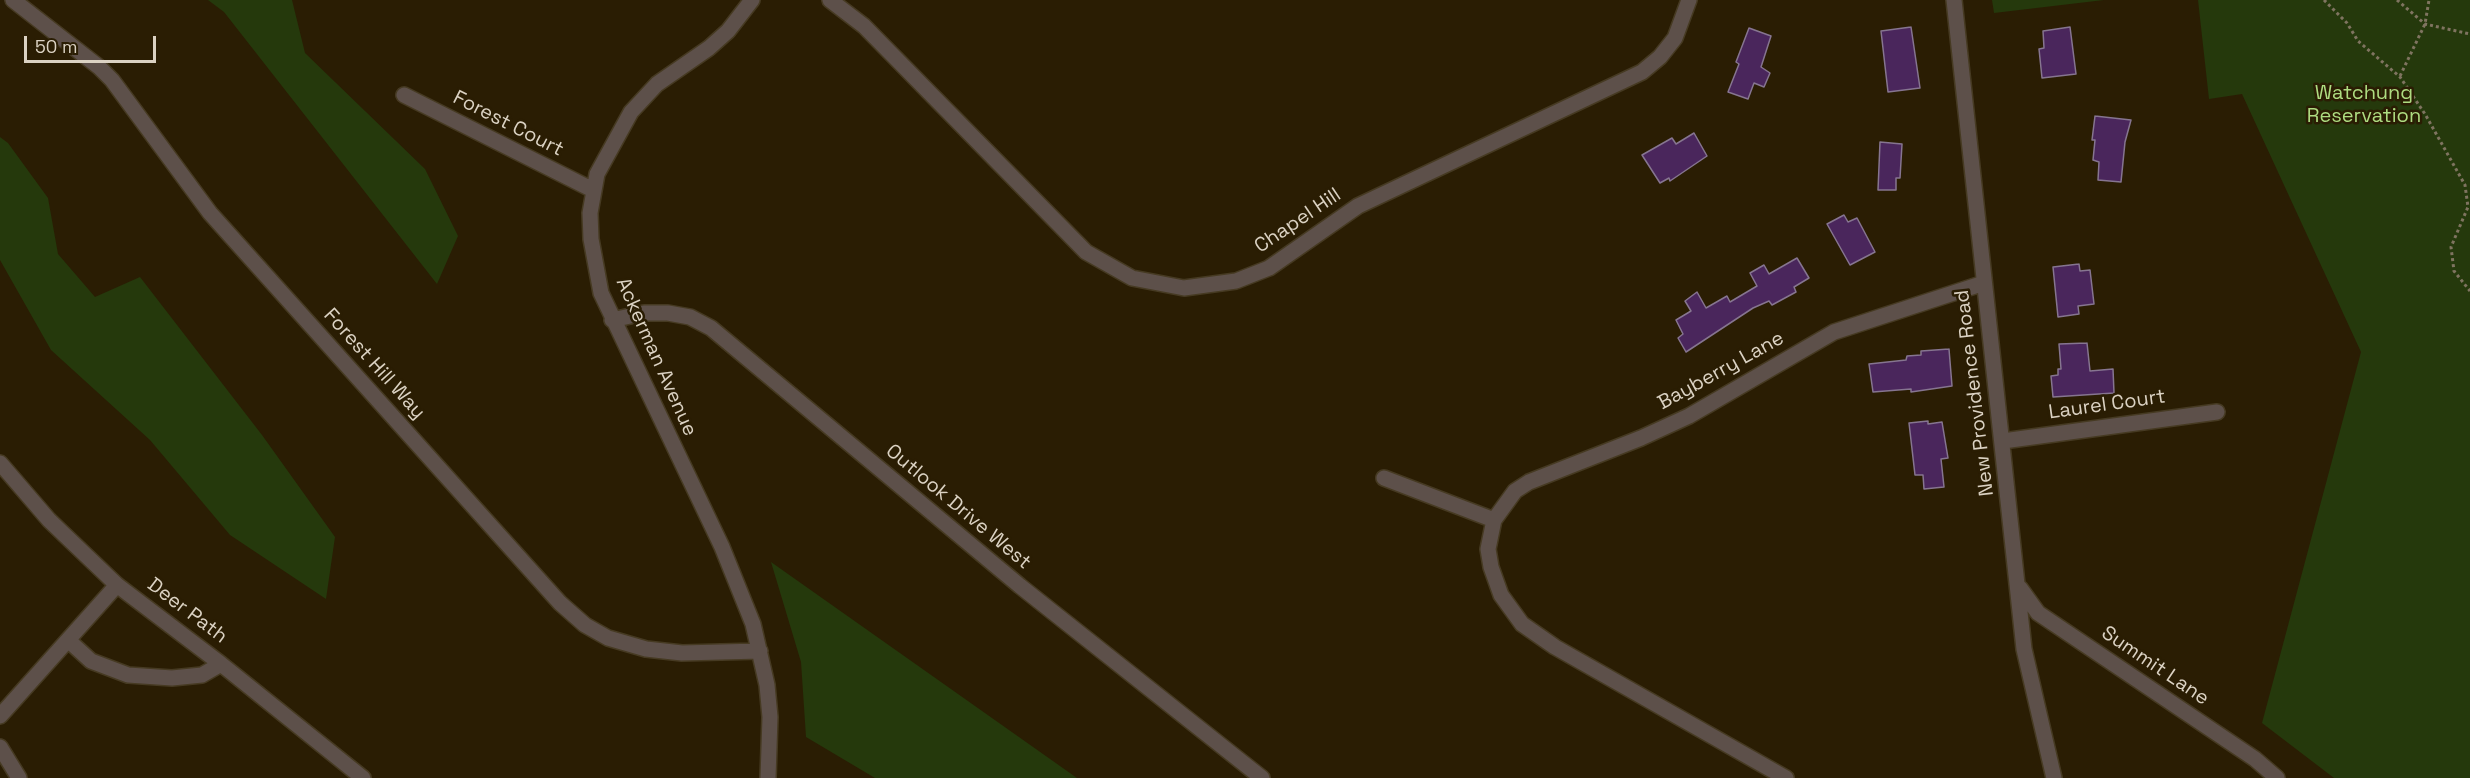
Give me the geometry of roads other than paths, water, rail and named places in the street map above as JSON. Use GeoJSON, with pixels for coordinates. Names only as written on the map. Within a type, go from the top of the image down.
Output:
{"type":"FeatureCollection","features":[{"type":"Feature","properties":{"kind":"street","name":"Forest Hill Way"},"geometry":{"type":"LineString","coordinates":[[13,0],[99,67],[112,80],[210,213],[560,603],[585,625],[608,638],[646,649],[682,653],[760,651]]}},
{"type":"Feature","properties":{"kind":"street","name":"Ackerman Avenue"},"geometry":{"type":"LineString","coordinates":[[752,0],[728,31],[709,48],[657,84],[630,112],[605,154],[593,190],[590,222],[601,293],[738,583],[760,651],[770,717],[768,778]]}},
{"type":"Feature","properties":{"kind":"street","name":"Chapel Hill"},"geometry":{"type":"LineString","coordinates":[[830,0],[864,26],[1086,252],[1132,278],[1184,288],[1236,281],[1269,268],[1358,206],[1642,72],[1660,57],[1675,38],[1689,0]]}},
{"type":"Feature","properties":{"kind":"street","name":"New Providence Road"},"geometry":{"type":"LineString","coordinates":[[1954,0],[2024,650],[2054,778]]}},
{"type":"Feature","properties":{"kind":"street","name":"Forest Court"},"geometry":{"type":"LineString","coordinates":[[404,95],[593,190]]}},
{"type":"Feature","properties":{"kind":"street","name":"Bayberry Lane"},"geometry":{"type":"LineString","coordinates":[[1786,778],[1555,647],[1522,624],[1501,595],[1491,567],[1488,549],[1494,520],[1508,498],[1529,482],[1641,438],[1689,416],[1834,332],[1984,283]]}},
{"type":"Feature","properties":{"kind":"street","name":"Outlook Drive West"},"geometry":{"type":"LineString","coordinates":[[612,320],[644,313],[668,313],[690,317],[711,328],[1020,586],[1262,778]]}},
{"type":"Feature","properties":{"kind":"street","name":"Laurel Court"},"geometry":{"type":"LineString","coordinates":[[2003,441],[2217,412]]}},
{"type":"Feature","properties":{"kind":"street","name":"Deer Path"},"geometry":{"type":"LineString","coordinates":[[0,463],[49,520],[117,585],[221,664],[363,778]]}},
{"type":"Feature","properties":{"kind":"street"},"geometry":{"type":"LineString","coordinates":[[1384,478],[1494,520]]}},
{"type":"Feature","properties":{"kind":"street","name":"Summit Lane"},"geometry":{"type":"LineString","coordinates":[[2017,583],[2027,602],[2038,613],[2255,759],[2277,778]]}},
{"type":"Feature","properties":{"kind":"street"},"geometry":{"type":"LineString","coordinates":[[0,716],[117,585]]}},
{"type":"Feature","properties":{"kind":"street"},"geometry":{"type":"LineString","coordinates":[[68,640],[91,661],[128,675],[172,678],[201,675],[221,664]]}},
{"type":"Feature","properties":{"kind":"street"},"geometry":{"type":"LineString","coordinates":[[0,747],[20,778]]}},
{"type":"Feature","properties":{"kind":"park label","name":"Watchung Reservation"},"geometry":{"type":"Point","coordinates":[2364,106]}}]}
